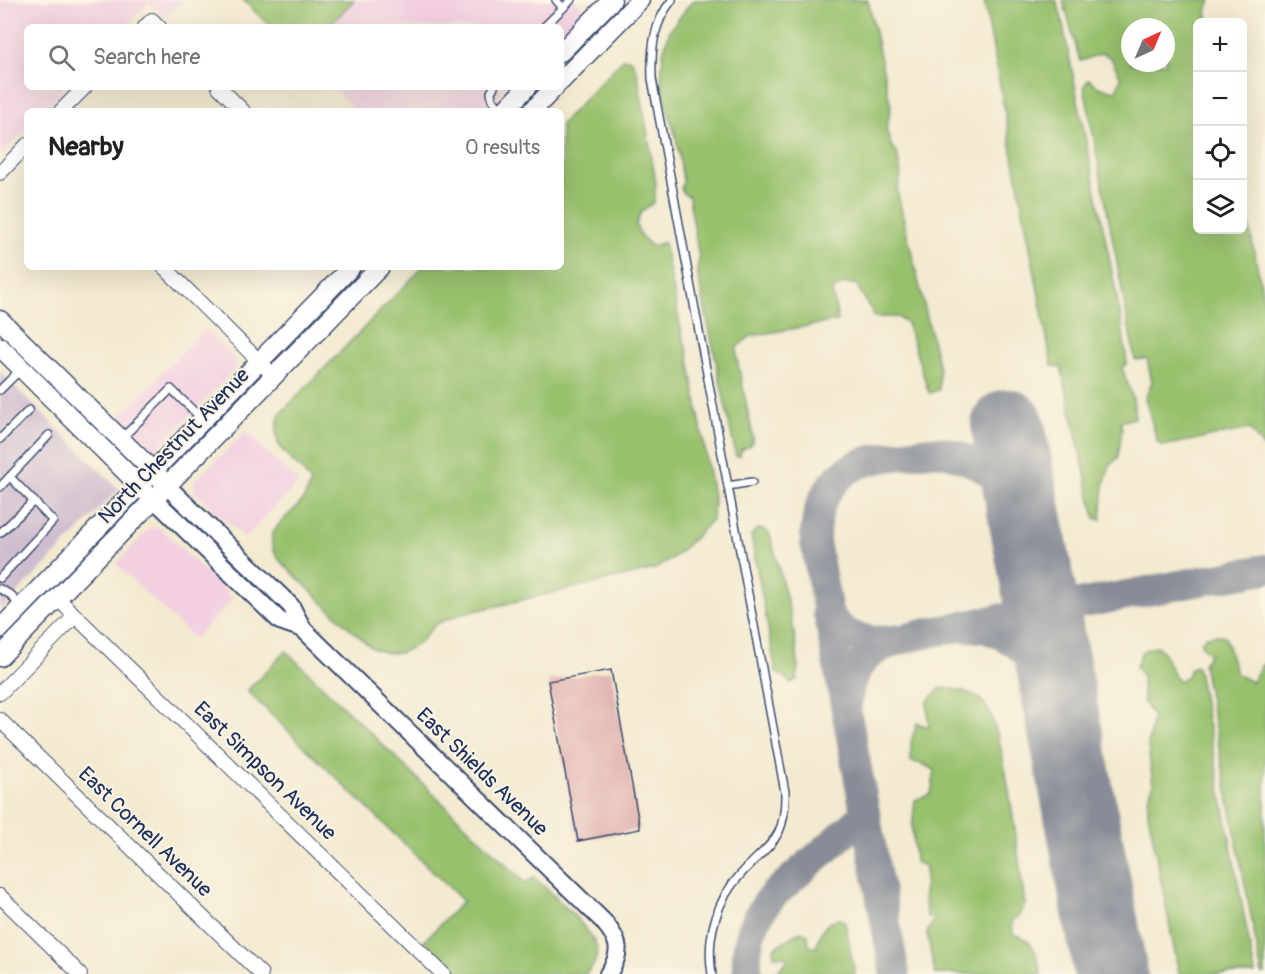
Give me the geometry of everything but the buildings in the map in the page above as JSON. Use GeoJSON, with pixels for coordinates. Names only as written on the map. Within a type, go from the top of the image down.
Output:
{"type":"FeatureCollection","features":[{"type":"Feature","properties":{"kind":"main road"},"geometry":{"type":"LineString","coordinates":[[564,78],[640,0]]}},
{"type":"Feature","properties":{"kind":"main road"},"geometry":{"type":"LineString","coordinates":[[564,49],[604,2]]}},
{"type":"Feature","properties":{"kind":"main road"},"geometry":{"type":"LineString","coordinates":[[507,108],[524,90]]}},
{"type":"Feature","properties":{"kind":"main road"},"geometry":{"type":"LineString","coordinates":[[535,108],[552,90]]}},
{"type":"Feature","properties":{"kind":"main road","name":"North Chestnut Avenue"},"geometry":{"type":"LineString","coordinates":[[0,629],[348,270]]}},
{"type":"Feature","properties":{"kind":"main road","name":"North Chestnut Avenue"},"geometry":{"type":"LineString","coordinates":[[0,657],[377,270]]}},
{"type":"Feature","properties":{"kind":"main road","name":"East Shields Avenue"},"geometry":{"type":"LineString","coordinates":[[0,320],[167,486]]}},
{"type":"Feature","properties":{"kind":"main road","name":"East Shields Avenue"},"geometry":{"type":"LineString","coordinates":[[0,347],[154,499]]}},
{"type":"Feature","properties":{"kind":"main road"},"geometry":{"type":"LineString","coordinates":[[0,644],[24,620],[25,612],[21,607]]}},
{"type":"Feature","properties":{"kind":"street"},"geometry":{"type":"LineString","coordinates":[[604,2],[619,22]]}},
{"type":"Feature","properties":{"kind":"street"},"geometry":{"type":"LineString","coordinates":[[64,108],[82,90]]}},
{"type":"Feature","properties":{"kind":"street"},"geometry":{"type":"LineString","coordinates":[[222,90],[240,108]]}},
{"type":"Feature","properties":{"kind":"street"},"geometry":{"type":"LineString","coordinates":[[0,173],[24,148]]}},
{"type":"Feature","properties":{"kind":"street"},"geometry":{"type":"LineString","coordinates":[[167,270],[274,376]]}},
{"type":"Feature","properties":{"kind":"street","name":"East Shields Avenue"},"geometry":{"type":"LineString","coordinates":[[167,486],[291,606],[303,629],[603,921],[616,938],[618,954],[608,974]]}},
{"type":"Feature","properties":{"kind":"street","name":"East Shields Avenue"},"geometry":{"type":"LineString","coordinates":[[154,499],[280,621],[303,629]]}},
{"type":"Feature","properties":{"kind":"street","name":"East Simpson Avenue"},"geometry":{"type":"LineString","coordinates":[[57,598],[443,974]]}},
{"type":"Feature","properties":{"kind":"street"},"geometry":{"type":"LineString","coordinates":[[0,693],[75,616]]}},
{"type":"Feature","properties":{"kind":"street","name":"East Cornell Avenue"},"geometry":{"type":"LineString","coordinates":[[0,720],[261,974]]}},
{"type":"Feature","properties":{"kind":"street"},"geometry":{"type":"LineString","coordinates":[[0,896],[80,974]]}},
{"type":"Feature","properties":{"kind":"lane"},"geometry":{"type":"LineString","coordinates":[[556,0],[563,8]]}},
{"type":"Feature","properties":{"kind":"lane"},"geometry":{"type":"LineString","coordinates":[[547,24],[571,0]]}},
{"type":"Feature","properties":{"kind":"lane"},"geometry":{"type":"LineString","coordinates":[[672,0],[659,21],[655,33],[651,55],[652,79],[785,792],[786,810],[780,832],[770,847],[740,875],[727,893],[718,912],[710,945],[712,974]]}},
{"type":"Feature","properties":{"kind":"lane"},"geometry":{"type":"LineString","coordinates":[[492,90],[492,100],[501,108]]}},
{"type":"Feature","properties":{"kind":"lane"},"geometry":{"type":"LineString","coordinates":[[0,390],[21,368]]}},
{"type":"Feature","properties":{"kind":"lane"},"geometry":{"type":"LineString","coordinates":[[121,439],[171,389],[202,420]]}},
{"type":"Feature","properties":{"kind":"lane"},"geometry":{"type":"LineString","coordinates":[[0,440],[28,410]]}},
{"type":"Feature","properties":{"kind":"lane"},"geometry":{"type":"LineString","coordinates":[[0,487],[49,435]]}},
{"type":"Feature","properties":{"kind":"lane"},"geometry":{"type":"LineString","coordinates":[[0,578],[53,521],[10,477]]}},
{"type":"Feature","properties":{"kind":"lane"},"geometry":{"type":"LineString","coordinates":[[728,486],[752,482]]}},
{"type":"Feature","properties":{"kind":"lane"},"geometry":{"type":"LineString","coordinates":[[0,533],[34,501]]}},
{"type":"Feature","properties":{"kind":"lane"},"geometry":{"type":"LineString","coordinates":[[0,589],[10,595],[21,607]]}},
{"type":"Feature","properties":{"kind":"shaded area"},"geometry":{"type":"Polygon","coordinates":[[[0,0],[182,0],[165,17],[149,2],[128,24],[24,24],[24,90],[64,90],[46,108],[24,108],[24,131],[0,156],[0,0]]]}},
{"type":"Feature","properties":{"kind":"shaded area"},"geometry":{"type":"Polygon","coordinates":[[[354,0],[575,0],[585,10],[564,31],[564,24],[331,24],[354,0]]]}},
{"type":"Feature","properties":{"kind":"shaded area"},"geometry":{"type":"Polygon","coordinates":[[[335,90],[507,90],[490,108],[353,108],[335,90]]]}},
{"type":"Feature","properties":{"kind":"shaded area"},"geometry":{"type":"Polygon","coordinates":[[[205,329],[237,360],[237,367],[159,447],[150,448],[118,418],[205,329]]]}},
{"type":"Feature","properties":{"kind":"shaded area"},"geometry":{"type":"Polygon","coordinates":[[[0,372],[119,489],[0,611],[0,372]]]}},
{"type":"Feature","properties":{"kind":"shaded area"},"geometry":{"type":"Polygon","coordinates":[[[246,432],[299,482],[245,538],[194,491],[194,481],[246,432]]]}},
{"type":"Feature","properties":{"kind":"shaded area"},"geometry":{"type":"Polygon","coordinates":[[[155,527],[162,530],[233,599],[194,639],[116,564],[149,529],[155,527]]]}},
{"type":"Feature","properties":{"kind":"green space"},"geometry":{"type":"Polygon","coordinates":[[[243,0],[354,0],[331,24],[268,24],[243,0]]]}},
{"type":"Feature","properties":{"kind":"green space"},"geometry":{"type":"Polygon","coordinates":[[[693,0],[868,0],[891,107],[886,129],[891,145],[897,152],[901,175],[897,191],[939,368],[939,390],[929,393],[907,323],[898,317],[875,317],[856,284],[842,284],[832,291],[838,321],[751,336],[737,347],[737,359],[753,437],[751,445],[741,450],[740,456],[736,456],[697,271],[699,258],[689,197],[683,193],[681,188],[683,181],[676,137],[661,79],[663,53],[670,30],[693,0]]]}},
{"type":"Feature","properties":{"kind":"green space"},"geometry":{"type":"Polygon","coordinates":[[[984,0],[1056,0],[1061,15],[1120,312],[1127,363],[1122,368],[1133,399],[1135,418],[1120,422],[1122,428],[1118,458],[1110,465],[1104,485],[1101,520],[1095,518],[1061,367],[1052,366],[984,0]]]}},
{"type":"Feature","properties":{"kind":"green space"},"geometry":{"type":"Polygon","coordinates":[[[1063,0],[1211,0],[1206,12],[1207,18],[1193,18],[1193,234],[1247,234],[1247,214],[1265,306],[1265,450],[1250,429],[1162,446],[1157,441],[1145,398],[1152,382],[1147,359],[1135,360],[1084,86],[1089,79],[1098,87],[1116,91],[1121,78],[1111,58],[1103,53],[1080,61],[1063,0]]]}},
{"type":"Feature","properties":{"kind":"green space"},"geometry":{"type":"Polygon","coordinates":[[[623,59],[631,59],[637,71],[656,183],[654,202],[641,212],[636,225],[641,236],[652,246],[664,242],[682,335],[688,353],[714,502],[712,520],[677,555],[655,569],[458,615],[436,624],[417,645],[400,653],[387,653],[372,648],[280,561],[274,550],[271,542],[276,527],[302,501],[311,483],[280,446],[277,428],[280,414],[420,270],[564,270],[564,121],[623,59]]]}},
{"type":"Feature","properties":{"kind":"green space"},"geometry":{"type":"Polygon","coordinates":[[[757,529],[764,529],[770,534],[789,608],[798,666],[797,680],[790,683],[784,676],[776,673],[751,535],[757,529]]]}},
{"type":"Feature","properties":{"kind":"green space"},"geometry":{"type":"Polygon","coordinates":[[[1206,636],[1225,636],[1236,674],[1252,682],[1265,663],[1265,974],[1262,974],[1203,664],[1210,653],[1203,648],[1201,642],[1206,636]]]}},
{"type":"Feature","properties":{"kind":"green space"},"geometry":{"type":"Polygon","coordinates":[[[1157,646],[1165,654],[1172,673],[1179,681],[1188,675],[1190,669],[1196,666],[1198,670],[1255,974],[1179,974],[1148,813],[1148,799],[1153,786],[1148,745],[1153,717],[1143,701],[1142,675],[1136,667],[1142,651],[1157,646]]]}},
{"type":"Feature","properties":{"kind":"green space"},"geometry":{"type":"Polygon","coordinates":[[[286,651],[526,884],[534,877],[580,923],[595,942],[597,950],[597,957],[586,974],[458,974],[424,941],[463,901],[247,691],[286,651]]]}},
{"type":"Feature","properties":{"kind":"green space"},"geometry":{"type":"Polygon","coordinates":[[[941,688],[974,695],[983,702],[991,715],[1004,766],[1025,904],[1020,915],[1012,922],[1013,934],[1026,940],[1034,948],[1041,974],[935,974],[927,933],[934,917],[927,917],[924,898],[925,866],[915,862],[912,829],[915,800],[931,794],[935,770],[920,763],[911,762],[911,742],[917,723],[929,727],[927,702],[941,688]]]}},
{"type":"Feature","properties":{"kind":"green space"},"geometry":{"type":"Polygon","coordinates":[[[839,918],[845,923],[855,974],[775,974],[788,960],[784,956],[774,956],[774,948],[800,931],[808,934],[809,946],[816,948],[823,929],[839,918]]]}},
{"type":"Feature","properties":{"kind":"taxiway"},"geometry":{"type":"LineString","coordinates":[[895,974],[815,542],[818,515],[827,491],[844,473],[869,461],[926,451],[945,452],[981,467],[1008,486],[1023,502]]}},
{"type":"Feature","properties":{"kind":"taxiway"},"geometry":{"type":"LineString","coordinates":[[956,627],[1265,569]]}},
{"type":"Feature","properties":{"kind":"taxiway"},"geometry":{"type":"LineString","coordinates":[[827,612],[839,627],[852,635],[876,641],[899,639]]}},
{"type":"Feature","properties":{"kind":"taxiway"},"geometry":{"type":"LineString","coordinates":[[847,705],[850,686],[856,672],[864,660],[874,652],[887,645],[916,636],[947,629],[970,627],[1005,636],[1026,652],[1042,672],[1062,707]]}},
{"type":"Feature","properties":{"kind":"taxiway"},"geometry":{"type":"LineString","coordinates":[[748,974],[749,941],[755,922],[766,904],[773,895],[865,815]]}},
{"type":"Feature","properties":{"kind":"runway"},"geometry":{"type":"LineString","coordinates":[[1008,426],[1111,974]]}}]}
